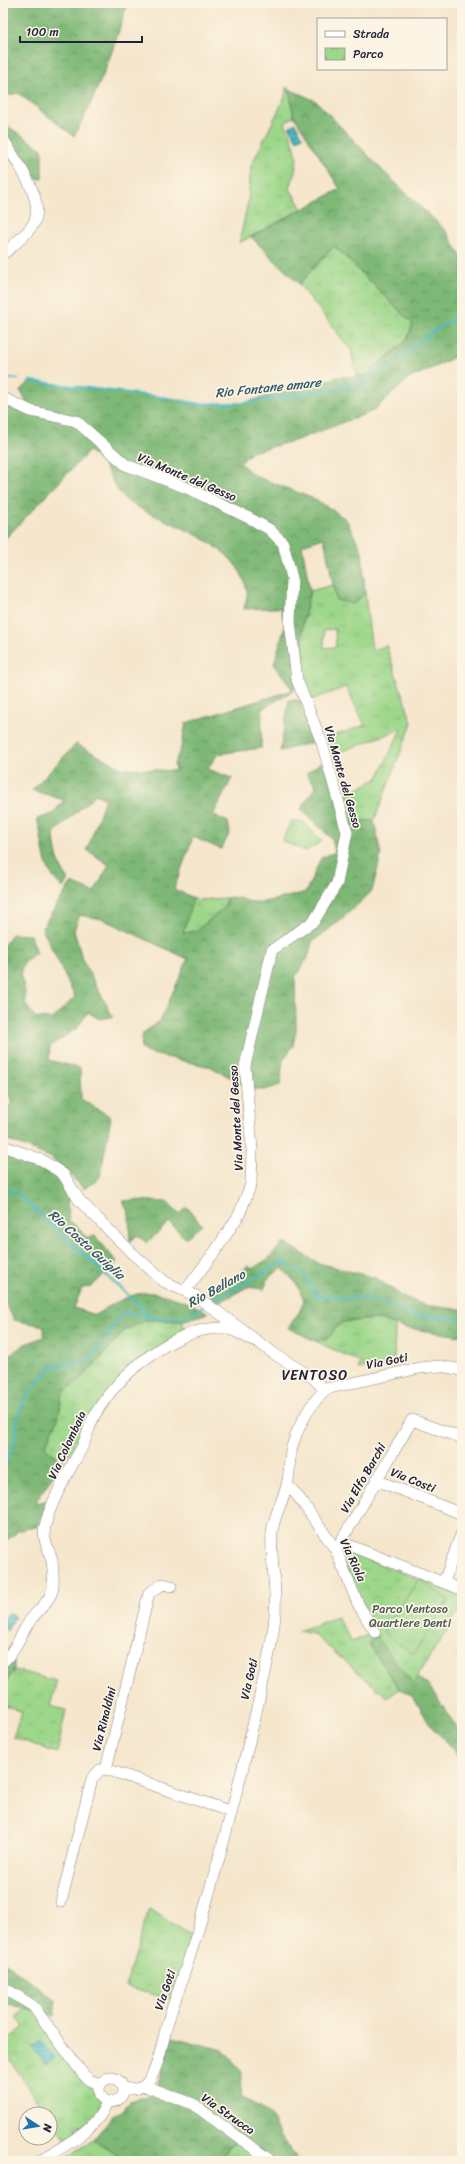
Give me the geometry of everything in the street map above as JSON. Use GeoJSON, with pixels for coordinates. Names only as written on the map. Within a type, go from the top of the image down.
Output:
{"type":"FeatureCollection","features":[{"type":"Feature","properties":{"kind":"street"},"geometry":{"type":"LineString","coordinates":[[3,139],[34,193],[37,208],[33,225],[18,242],[3,254]]}},
{"type":"Feature","properties":{"kind":"street","name":"Via Monte del Gesso"},"geometry":{"type":"LineString","coordinates":[[3,398],[31,411],[76,421],[126,465],[187,488],[252,519],[269,529],[283,543],[292,578],[290,622],[296,680],[322,743],[347,832],[337,883],[314,920],[272,950],[245,1066],[252,1150],[251,1184],[239,1216],[186,1290]]}},
{"type":"Feature","properties":{"kind":"street","name":"Via Colombaia"},"geometry":{"type":"LineString","coordinates":[[3,1146],[42,1160],[62,1174],[79,1200],[132,1253],[168,1284],[186,1290],[207,1304],[276,1356],[313,1378],[325,1390]]}},
{"type":"Feature","properties":{"kind":"street","name":"Via Colombaia"},"geometry":{"type":"LineString","coordinates":[[3,1662],[11,1655],[29,1622],[52,1594],[52,1560],[44,1538],[48,1517],[84,1444],[96,1414],[114,1389],[137,1367],[158,1350],[189,1334],[221,1328],[233,1330],[246,1338],[258,1341]]}},
{"type":"Feature","properties":{"kind":"street","name":"Via Goti"},"geometry":{"type":"LineString","coordinates":[[145,2086],[152,2075],[170,2016],[196,1941],[232,1812],[275,1616],[272,1533],[287,1484],[295,1439],[312,1404],[325,1390],[341,1384],[408,1369],[440,1366],[462,1370]]}},
{"type":"Feature","properties":{"kind":"street","name":"Via Elfo Barchi"},"geometry":{"type":"LineString","coordinates":[[339,1546],[412,1420],[462,1438]]}},
{"type":"Feature","properties":{"kind":"street","name":"Via Costi"},"geometry":{"type":"LineString","coordinates":[[376,1480],[462,1514]]}},
{"type":"Feature","properties":{"kind":"street","name":"Via Riola"},"geometry":{"type":"LineString","coordinates":[[287,1484],[339,1546],[358,1604],[375,1632]]}},
{"type":"Feature","properties":{"kind":"street"},"geometry":{"type":"LineString","coordinates":[[444,1582],[462,1532]]}},
{"type":"Feature","properties":{"kind":"street"},"geometry":{"type":"LineString","coordinates":[[339,1546],[444,1582],[462,1590]]}},
{"type":"Feature","properties":{"kind":"street","name":"Via Rinaldini"},"geometry":{"type":"LineString","coordinates":[[171,1586],[163,1584],[148,1593],[106,1769],[232,1812]]}},
{"type":"Feature","properties":{"kind":"street"},"geometry":{"type":"LineString","coordinates":[[61,1902],[92,1779],[100,1770],[106,1769]]}},
{"type":"Feature","properties":{"kind":"street"},"geometry":{"type":"LineString","coordinates":[[3,1987],[33,2006],[82,2074],[89,2080],[100,2084]]}},
{"type":"Feature","properties":{"kind":"street"},"geometry":{"type":"LineString","coordinates":[[106,2078],[113,2078],[120,2082],[122,2088],[120,2098],[114,2101],[107,2101],[99,2093],[100,2084],[106,2078]]}},
{"type":"Feature","properties":{"kind":"street"},"geometry":{"type":"LineString","coordinates":[[122,2088],[133,2090],[145,2086]]}},
{"type":"Feature","properties":{"kind":"street","name":"Via Strucca"},"geometry":{"type":"LineString","coordinates":[[145,2086],[193,2104],[271,2161]]}},
{"type":"Feature","properties":{"kind":"street"},"geometry":{"type":"LineString","coordinates":[[40,2161],[72,2140],[97,2120],[105,2109],[107,2101]]}},
{"type":"Feature","properties":{"kind":"green space"},"geometry":{"type":"Polygon","coordinates":[[[3,3],[127,3],[105,71],[74,136],[18,93],[3,97],[3,3]]]}},
{"type":"Feature","properties":{"kind":"green space"},"geometry":{"type":"Polygon","coordinates":[[[286,87],[289,89],[294,116],[285,123],[293,141],[297,161],[296,169],[289,187],[302,209],[239,243],[248,202],[251,166],[285,97],[286,87]]]}},
{"type":"Feature","properties":{"kind":"green space"},"geometry":{"type":"Polygon","coordinates":[[[289,89],[316,101],[386,174],[446,231],[462,258],[462,353],[408,379],[373,411],[297,440],[252,452],[240,463],[255,476],[317,500],[346,519],[362,551],[365,593],[353,604],[336,600],[324,538],[302,545],[310,591],[302,627],[304,660],[294,690],[262,709],[261,748],[218,754],[207,769],[232,778],[213,815],[228,822],[230,833],[221,849],[193,837],[174,889],[193,898],[183,933],[196,931],[225,907],[226,898],[233,897],[249,901],[264,902],[306,892],[321,858],[335,852],[332,839],[301,809],[316,786],[306,773],[322,762],[349,820],[374,821],[381,855],[372,891],[341,920],[312,942],[308,958],[295,977],[296,1030],[293,1046],[283,1060],[280,1085],[264,1090],[252,1089],[211,1067],[148,1053],[141,1049],[143,1033],[160,1021],[188,959],[102,919],[79,915],[74,931],[83,961],[113,1017],[99,1019],[88,1012],[77,1028],[50,1046],[49,1060],[80,1068],[81,1099],[111,1117],[100,1177],[84,1189],[69,1173],[50,1157],[3,1138],[3,1107],[13,1105],[3,1079],[3,946],[12,934],[30,935],[37,952],[28,959],[23,965],[21,971],[25,1004],[36,1018],[52,1019],[75,997],[42,928],[71,883],[94,892],[109,865],[87,850],[105,799],[96,794],[54,833],[58,858],[68,879],[63,888],[50,872],[44,856],[37,819],[53,814],[64,800],[32,790],[76,744],[122,768],[175,771],[174,764],[181,748],[186,723],[293,690],[274,664],[285,626],[281,608],[244,609],[247,591],[241,574],[231,559],[199,536],[145,511],[126,500],[104,466],[89,451],[3,541],[3,404],[31,411],[20,390],[30,381],[167,398],[199,404],[243,403],[338,377],[365,376],[407,340],[413,324],[334,246],[299,284],[251,237],[340,189],[294,116],[289,89]]]}},
{"type":"Feature","properties":{"kind":"green space"},"geometry":{"type":"Polygon","coordinates":[[[3,123],[42,149],[42,179],[29,178],[3,151],[3,123]]]}},
{"type":"Feature","properties":{"kind":"green space"},"geometry":{"type":"Polygon","coordinates":[[[334,246],[413,324],[407,340],[365,376],[357,376],[351,350],[299,284],[334,246]]]}},
{"type":"Feature","properties":{"kind":"green space"},"geometry":{"type":"Polygon","coordinates":[[[333,585],[336,600],[353,604],[365,593],[372,651],[386,645],[412,723],[374,821],[349,820],[343,797],[378,778],[401,729],[332,755],[327,738],[365,725],[346,687],[311,700],[299,675],[304,660],[302,627],[310,591],[333,585]],[[335,629],[324,630],[324,648],[336,647],[335,629]]]}},
{"type":"Feature","properties":{"kind":"green space"},"geometry":{"type":"Polygon","coordinates":[[[289,700],[299,700],[314,742],[280,751],[289,700]]]}},
{"type":"Feature","properties":{"kind":"green space"},"geometry":{"type":"Polygon","coordinates":[[[291,821],[303,822],[322,841],[306,851],[282,841],[291,821]]]}},
{"type":"Feature","properties":{"kind":"green space"},"geometry":{"type":"Polygon","coordinates":[[[193,898],[199,900],[226,898],[225,907],[196,931],[182,934],[193,898]]]}},
{"type":"Feature","properties":{"kind":"green space"},"geometry":{"type":"Polygon","coordinates":[[[3,1149],[42,1163],[62,1179],[75,1197],[67,1201],[69,1220],[88,1238],[95,1236],[117,1262],[91,1287],[82,1288],[74,1308],[95,1315],[124,1298],[137,1294],[150,1293],[176,1298],[208,1313],[182,1321],[146,1320],[125,1330],[89,1371],[62,1394],[59,1416],[45,1447],[62,1461],[35,1503],[51,1500],[37,1526],[18,1531],[3,1544],[3,1360],[25,1344],[44,1337],[44,1326],[14,1320],[3,1298],[3,1149]]]}},
{"type":"Feature","properties":{"kind":"green space"},"geometry":{"type":"Polygon","coordinates":[[[134,1200],[167,1202],[179,1214],[187,1207],[202,1225],[185,1238],[169,1222],[147,1243],[137,1235],[130,1243],[129,1214],[123,1201],[134,1200]]]}},
{"type":"Feature","properties":{"kind":"green space"},"geometry":{"type":"Polygon","coordinates":[[[284,1242],[318,1263],[376,1278],[402,1296],[424,1305],[462,1310],[462,1336],[405,1328],[379,1319],[342,1322],[326,1340],[313,1340],[288,1328],[300,1311],[304,1300],[297,1284],[282,1268],[269,1277],[264,1289],[247,1287],[215,1305],[206,1299],[248,1266],[252,1269],[268,1259],[284,1242]]]}},
{"type":"Feature","properties":{"kind":"green space"},"geometry":{"type":"Polygon","coordinates":[[[379,1319],[395,1325],[394,1364],[358,1369],[360,1362],[313,1340],[326,1340],[341,1322],[379,1319]]]}},
{"type":"Feature","properties":{"kind":"green space"},"geometry":{"type":"Polygon","coordinates":[[[146,1320],[182,1321],[185,1330],[135,1363],[79,1443],[62,1461],[45,1448],[59,1416],[62,1394],[89,1371],[125,1330],[146,1320]]]}},
{"type":"Feature","properties":{"kind":"green space","name":"Parco Ventoso Quartiere Denti"},"geometry":{"type":"Polygon","coordinates":[[[345,1551],[462,1595],[462,1606],[413,1683],[383,1646],[358,1604],[339,1557],[345,1551]]]}},
{"type":"Feature","properties":{"kind":"green space"},"geometry":{"type":"Polygon","coordinates":[[[419,1579],[449,1600],[413,1654],[383,1632],[419,1579]]]}},
{"type":"Feature","properties":{"kind":"green space"},"geometry":{"type":"Polygon","coordinates":[[[337,1617],[352,1642],[375,1632],[369,1644],[399,1689],[387,1697],[313,1634],[298,1631],[337,1617]]]}},
{"type":"Feature","properties":{"kind":"green space"},"geometry":{"type":"Polygon","coordinates":[[[375,1632],[417,1677],[429,1686],[462,1735],[462,1770],[452,1747],[431,1726],[414,1699],[405,1691],[399,1689],[369,1644],[375,1632]]]}},
{"type":"Feature","properties":{"kind":"green space"},"geometry":{"type":"Polygon","coordinates":[[[14,1642],[14,1670],[3,1686],[3,1657],[14,1642]]]}},
{"type":"Feature","properties":{"kind":"green space"},"geometry":{"type":"Polygon","coordinates":[[[14,1670],[57,1681],[50,1706],[66,1710],[57,1753],[13,1737],[22,1712],[3,1705],[3,1686],[14,1670]]]}},
{"type":"Feature","properties":{"kind":"green space"},"geometry":{"type":"Polygon","coordinates":[[[149,1909],[191,1935],[170,1999],[125,1987],[149,1909]]]}},
{"type":"Feature","properties":{"kind":"green space"},"geometry":{"type":"Polygon","coordinates":[[[3,1961],[56,2000],[54,2016],[9,2004],[3,2008],[3,1961]]]}},
{"type":"Feature","properties":{"kind":"green space"},"geometry":{"type":"Polygon","coordinates":[[[26,2009],[33,2011],[104,2103],[94,2118],[67,2139],[58,2127],[58,2106],[41,2106],[3,2047],[3,2043],[24,2027],[16,2017],[26,2009]]]}},
{"type":"Feature","properties":{"kind":"green space"},"geometry":{"type":"Polygon","coordinates":[[[172,2037],[223,2050],[242,2071],[241,2098],[261,2107],[271,2118],[281,2137],[298,2161],[263,2161],[237,2143],[229,2146],[221,2161],[117,2161],[118,2154],[93,2140],[113,2115],[121,2111],[130,2101],[148,2096],[158,2083],[172,2037]]]}},
{"type":"Feature","properties":{"kind":"green space"},"geometry":{"type":"Polygon","coordinates":[[[93,2140],[118,2154],[117,2161],[62,2161],[93,2140]]]}},
{"type":"Feature","properties":{"kind":"green space"},"geometry":{"type":"Polygon","coordinates":[[[237,2143],[263,2161],[221,2161],[229,2146],[237,2143]]]}},
{"type":"Feature","properties":{"kind":"water"},"geometry":{"type":"Polygon","coordinates":[[[295,123],[303,137],[297,140],[289,127],[295,123]]]}},
{"type":"Feature","properties":{"kind":"water"},"geometry":{"type":"Polygon","coordinates":[[[8,1613],[15,1617],[7,1631],[3,1628],[3,1621],[8,1613]]]}},
{"type":"Feature","properties":{"kind":"water"},"geometry":{"type":"Polygon","coordinates":[[[41,2041],[55,2058],[46,2064],[32,2048],[41,2041]]]}},
{"type":"Feature","properties":{"kind":"waterway","name":"Rio Fontane amare"},"geometry":{"type":"LineString","coordinates":[[30,381],[167,398],[199,404],[243,403],[330,390],[368,382],[434,331],[462,313]]}},
{"type":"Feature","properties":{"kind":"waterway","name":"Rio Fontane amare"},"geometry":{"type":"LineString","coordinates":[[3,378],[18,379]]}},
{"type":"Feature","properties":{"kind":"waterway","name":"Rio Costa Guiglia"},"geometry":{"type":"LineString","coordinates":[[3,1190],[17,1193],[152,1317]]}},
{"type":"Feature","properties":{"kind":"waterway","name":"Rio Bellano"},"geometry":{"type":"LineString","coordinates":[[211,1302],[283,1262],[303,1273],[317,1296],[375,1299],[414,1316],[462,1318]]}},
{"type":"Feature","properties":{"kind":"waterway","name":"Rio Bellano"},"geometry":{"type":"LineString","coordinates":[[3,1470],[15,1440],[17,1420],[25,1398],[51,1367],[88,1360],[103,1342],[123,1312],[154,1318],[185,1317],[205,1305]]}},
{"type":"Feature","properties":{"kind":"district","name":"VENTOSO"},"geometry":{"type":"Point","coordinates":[315,1375]}}]}
